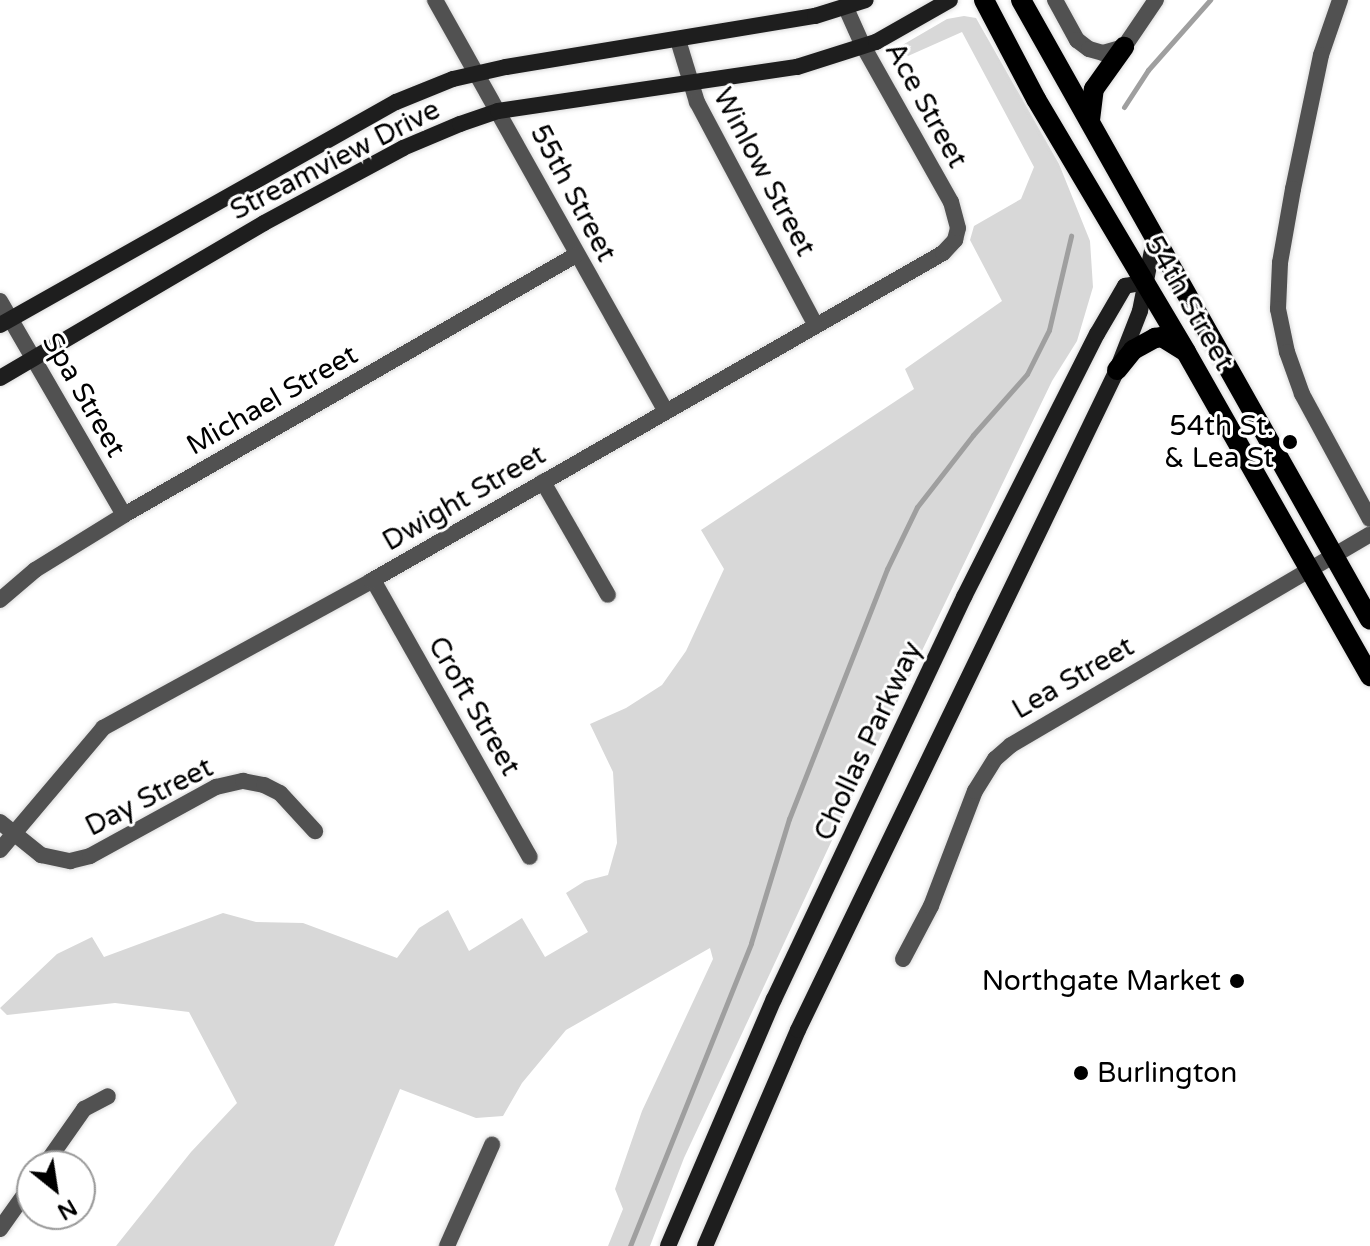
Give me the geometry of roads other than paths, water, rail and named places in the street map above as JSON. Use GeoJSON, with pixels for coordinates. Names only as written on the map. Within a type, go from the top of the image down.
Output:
{"type":"FeatureCollection","features":[{"type":"Feature","properties":{"kind":"main road","name":"Streamview Drive"},"geometry":{"type":"LineString","coordinates":[[5,322],[396,102],[476,72],[678,40],[846,8],[866,0]]}},
{"type":"Feature","properties":{"kind":"main road","name":"Streamview Drive"},"geometry":{"type":"LineString","coordinates":[[0,378],[264,223],[403,148],[498,111],[797,67],[863,46],[905,27],[950,0]]}},
{"type":"Feature","properties":{"kind":"main road","name":"54th Street"},"geometry":{"type":"LineString","coordinates":[[984,0],[1036,99],[1186,352],[1370,676]]}},
{"type":"Feature","properties":{"kind":"main road","name":"54th Street"},"geometry":{"type":"LineString","coordinates":[[1021,0],[1370,620]]}},
{"type":"Feature","properties":{"kind":"main road"},"geometry":{"type":"LineString","coordinates":[[1090,120],[1094,89],[1124,47]]}},
{"type":"Feature","properties":{"kind":"main road"},"geometry":{"type":"LineString","coordinates":[[705,1246],[798,1030],[1117,370],[1140,311],[1155,235]]}},
{"type":"Feature","properties":{"kind":"main road","name":"Chollas Parkway"},"geometry":{"type":"LineString","coordinates":[[668,1246],[774,999],[964,597],[1097,334],[1125,286],[1145,282]]}},
{"type":"Feature","properties":{"kind":"main road"},"geometry":{"type":"LineString","coordinates":[[1117,370],[1133,350],[1155,338],[1170,341],[1186,352]]}},
{"type":"Feature","properties":{"kind":"street","name":"55th Street"},"geometry":{"type":"LineString","coordinates":[[435,0],[666,411]]}},
{"type":"Feature","properties":{"kind":"street"},"geometry":{"type":"LineString","coordinates":[[1055,0],[1077,40],[1089,49],[1110,53],[1124,47],[1156,0]]}},
{"type":"Feature","properties":{"kind":"street"},"geometry":{"type":"LineString","coordinates":[[1340,0],[1321,55],[1293,189],[1280,263],[1278,309],[1287,352],[1302,394],[1370,519]]}},
{"type":"Feature","properties":{"kind":"street","name":"Ace Street"},"geometry":{"type":"LineString","coordinates":[[846,8],[863,46],[951,202],[958,228]]}},
{"type":"Feature","properties":{"kind":"street","name":"Winlow Street"},"geometry":{"type":"LineString","coordinates":[[678,40],[689,83],[815,324]]}},
{"type":"Feature","properties":{"kind":"street","name":"Dwight Street"},"geometry":{"type":"LineString","coordinates":[[0,850],[103,728],[373,580],[943,253],[955,240],[958,228]]}},
{"type":"Feature","properties":{"kind":"street","name":"Michael Street"},"geometry":{"type":"LineString","coordinates":[[0,600],[35,570],[124,515],[576,255]]}},
{"type":"Feature","properties":{"kind":"street","name":"Spa Street"},"geometry":{"type":"LineString","coordinates":[[0,301],[5,322],[33,358],[124,515]]}},
{"type":"Feature","properties":{"kind":"street"},"geometry":{"type":"LineString","coordinates":[[543,482],[608,595]]}},
{"type":"Feature","properties":{"kind":"street","name":"Lea Street"},"geometry":{"type":"LineString","coordinates":[[903,959],[931,906],[975,791],[995,759],[1011,745],[1370,534]]}},
{"type":"Feature","properties":{"kind":"street","name":"Croft Street"},"geometry":{"type":"LineString","coordinates":[[373,580],[530,857]]}},
{"type":"Feature","properties":{"kind":"street","name":"Day Street"},"geometry":{"type":"LineString","coordinates":[[0,822],[41,855],[70,861],[90,856],[216,787],[243,781],[264,785],[280,793],[315,831]]}},
{"type":"Feature","properties":{"kind":"street"},"geometry":{"type":"LineString","coordinates":[[55,1150],[84,1109],[108,1096]]}},
{"type":"Feature","properties":{"kind":"street"},"geometry":{"type":"LineString","coordinates":[[447,1246],[492,1145]]}},
{"type":"Feature","properties":{"kind":"street"},"geometry":{"type":"LineString","coordinates":[[0,1229],[16,1206]]}},
{"type":"Feature","properties":{"kind":"waterway"},"geometry":{"type":"LineString","coordinates":[[1124,107],[1148,70],[1210,0]]}},
{"type":"Feature","properties":{"kind":"waterway"},"geometry":{"type":"LineString","coordinates":[[630,1246],[751,943],[789,819],[887,569],[917,507],[973,435],[1027,374],[1049,330],[1071,236]]}},
{"type":"Feature","properties":{"kind":"place","name":"54th St. & Lea St"},"geometry":{"type":"Point","coordinates":[1290,442]}},
{"type":"Feature","properties":{"kind":"place","name":"Northgate Market"},"geometry":{"type":"Point","coordinates":[1237,981]}},
{"type":"Feature","properties":{"kind":"place","name":"Burlington"},"geometry":{"type":"Point","coordinates":[1081,1073]}}]}
